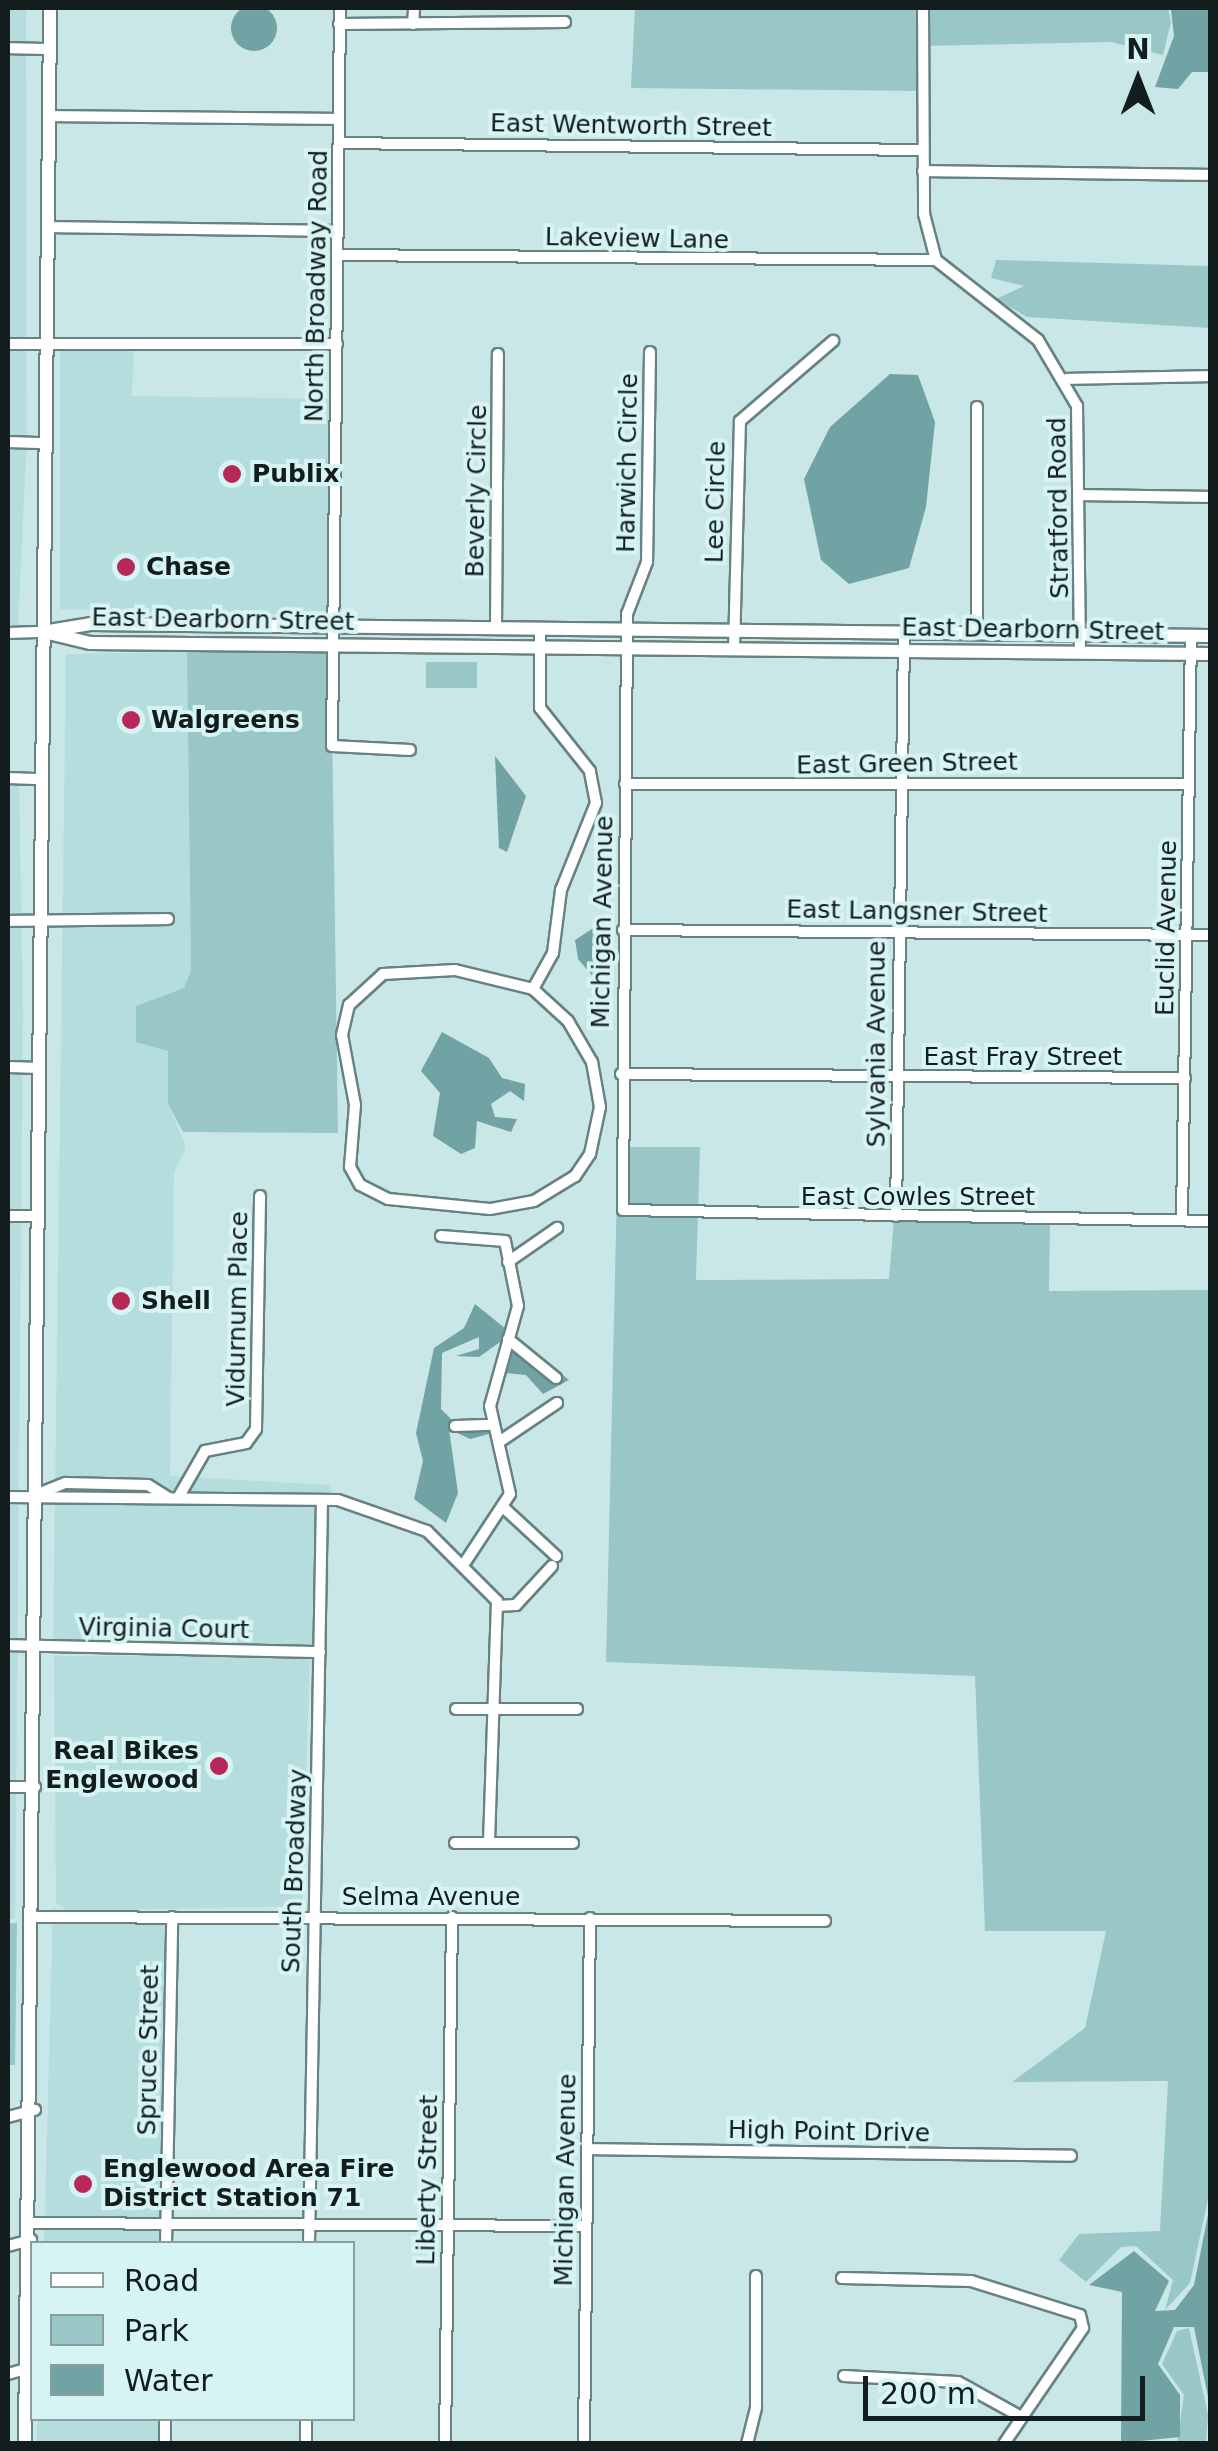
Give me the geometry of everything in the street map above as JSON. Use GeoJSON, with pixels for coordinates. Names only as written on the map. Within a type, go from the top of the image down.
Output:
{"type":"FeatureCollection","features":[{"type":"Feature","properties":{"kind":"main road"},"geometry":{"type":"LineString","coordinates":[[32,2240],[38,1917],[32,1496],[42,922],[50,8]]}},
{"type":"Feature","properties":{"kind":"main road","name":"East Dearborn Street"},"geometry":{"type":"LineString","coordinates":[[44,632],[91,624],[1210,636]]}},
{"type":"Feature","properties":{"kind":"main road","name":"East Dearborn Street"},"geometry":{"type":"LineString","coordinates":[[44,632],[90,643],[1210,654]]}},
{"type":"Feature","properties":{"kind":"main road"},"geometry":{"type":"LineString","coordinates":[[25,2444],[30,2283]]}},
{"type":"Feature","properties":{"kind":"street","name":"North Broadway Road"},"geometry":{"type":"LineString","coordinates":[[340,8],[332,746],[410,750]]}},
{"type":"Feature","properties":{"kind":"street"},"geometry":{"type":"LineString","coordinates":[[413,24],[414,8]]}},
{"type":"Feature","properties":{"kind":"street"},"geometry":{"type":"LineString","coordinates":[[922,8],[922,150],[936,260],[1038,340],[1068,378],[1210,376]]}},
{"type":"Feature","properties":{"kind":"street"},"geometry":{"type":"LineString","coordinates":[[340,24],[413,24],[542,13],[565,22]]}},
{"type":"Feature","properties":{"kind":"street"},"geometry":{"type":"LineString","coordinates":[[8,48],[50,49]]}},
{"type":"Feature","properties":{"kind":"street"},"geometry":{"type":"LineString","coordinates":[[49,116],[338,119]]}},
{"type":"Feature","properties":{"kind":"street","name":"East Wentworth Street"},"geometry":{"type":"LineString","coordinates":[[339,142],[922,150]]}},
{"type":"Feature","properties":{"kind":"street"},"geometry":{"type":"LineString","coordinates":[[924,171],[1210,175]]}},
{"type":"Feature","properties":{"kind":"street"},"geometry":{"type":"LineString","coordinates":[[48,227],[338,231]]}},
{"type":"Feature","properties":{"kind":"street","name":"Lakeview Lane"},"geometry":{"type":"LineString","coordinates":[[338,255],[936,260]]}},
{"type":"Feature","properties":{"kind":"street","name":"Lee Circle"},"geometry":{"type":"LineString","coordinates":[[734,649],[740,421],[833,340]]}},
{"type":"Feature","properties":{"kind":"street"},"geometry":{"type":"LineString","coordinates":[[8,344],[337,344]]}},
{"type":"Feature","properties":{"kind":"street","name":"Harwich Circle"},"geometry":{"type":"LineString","coordinates":[[627,630],[647,562],[650,352]]}},
{"type":"Feature","properties":{"kind":"street","name":"Beverly Circle"},"geometry":{"type":"LineString","coordinates":[[496,628],[498,354]]}},
{"type":"Feature","properties":{"kind":"street","name":"Stratford Road"},"geometry":{"type":"LineString","coordinates":[[1068,378],[1083,495],[1080,652]]}},
{"type":"Feature","properties":{"kind":"street"},"geometry":{"type":"LineString","coordinates":[[976,633],[977,407]]}},
{"type":"Feature","properties":{"kind":"street"},"geometry":{"type":"LineString","coordinates":[[8,442],[44,443]]}},
{"type":"Feature","properties":{"kind":"street"},"geometry":{"type":"LineString","coordinates":[[1083,495],[1210,497]]}},
{"type":"Feature","properties":{"kind":"street"},"geometry":{"type":"LineString","coordinates":[[533,989],[553,953],[561,890],[596,803],[587,766],[540,708],[540,628]]}},
{"type":"Feature","properties":{"kind":"street","name":"Michigan Avenue"},"geometry":{"type":"LineString","coordinates":[[626,1212],[621,1074],[627,630]]}},
{"type":"Feature","properties":{"kind":"street"},"geometry":{"type":"LineString","coordinates":[[8,634],[44,632]]}},
{"type":"Feature","properties":{"kind":"street","name":"Sylvania Avenue"},"geometry":{"type":"LineString","coordinates":[[896,1216],[904,633]]}},
{"type":"Feature","properties":{"kind":"street","name":"Euclid Avenue"},"geometry":{"type":"LineString","coordinates":[[1182,1220],[1191,636]]}},
{"type":"Feature","properties":{"kind":"street"},"geometry":{"type":"LineString","coordinates":[[8,778],[42,779]]}},
{"type":"Feature","properties":{"kind":"street","name":"East Green Street"},"geometry":{"type":"LineString","coordinates":[[625,784],[1189,784]]}},
{"type":"Feature","properties":{"kind":"street"},"geometry":{"type":"LineString","coordinates":[[8,922],[168,920]]}},
{"type":"Feature","properties":{"kind":"street","name":"East Langsner Street"},"geometry":{"type":"LineString","coordinates":[[623,930],[1210,935]]}},
{"type":"Feature","properties":{"kind":"street"},"geometry":{"type":"LineString","coordinates":[[413,969],[492,974],[533,989],[578,1034],[597,1078],[598,1128],[582,1168],[548,1196],[500,1209],[368,1192],[348,1158],[355,1104],[342,1035],[360,988],[413,969]]}},
{"type":"Feature","properties":{"kind":"street"},"geometry":{"type":"LineString","coordinates":[[8,1068],[40,1068]]}},
{"type":"Feature","properties":{"kind":"street","name":"East Fray Street"},"geometry":{"type":"LineString","coordinates":[[621,1074],[1185,1078]]}},
{"type":"Feature","properties":{"kind":"street","name":"Vidurnum Place"},"geometry":{"type":"LineString","coordinates":[[174,1498],[205,1452],[243,1444],[256,1429],[260,1196]]}},
{"type":"Feature","properties":{"kind":"street","name":"East Cowles Street"},"geometry":{"type":"LineString","coordinates":[[626,1212],[1210,1220]]}},
{"type":"Feature","properties":{"kind":"street"},"geometry":{"type":"LineString","coordinates":[[8,1216],[38,1216]]}},
{"type":"Feature","properties":{"kind":"street"},"geometry":{"type":"LineString","coordinates":[[508,1262],[557,1228]]}},
{"type":"Feature","properties":{"kind":"street"},"geometry":{"type":"LineString","coordinates":[[442,1236],[506,1241],[518,1306],[493,1376],[493,1425],[511,1471],[504,1508],[466,1561]]}},
{"type":"Feature","properties":{"kind":"street"},"geometry":{"type":"LineString","coordinates":[[508,1340],[556,1378]]}},
{"type":"Feature","properties":{"kind":"street"},"geometry":{"type":"LineString","coordinates":[[499,1442],[557,1403]]}},
{"type":"Feature","properties":{"kind":"street"},"geometry":{"type":"LineString","coordinates":[[455,1426],[493,1425]]}},
{"type":"Feature","properties":{"kind":"street"},"geometry":{"type":"LineString","coordinates":[[32,1496],[66,1483],[148,1485],[174,1498]]}},
{"type":"Feature","properties":{"kind":"street"},"geometry":{"type":"LineString","coordinates":[[8,1497],[322,1500],[409,1521],[466,1561],[497,1606],[489,1843]]}},
{"type":"Feature","properties":{"kind":"street","name":"South Broadway"},"geometry":{"type":"LineString","coordinates":[[309,2241],[322,1500]]}},
{"type":"Feature","properties":{"kind":"street"},"geometry":{"type":"LineString","coordinates":[[497,1606],[516,1605],[554,1561],[504,1508]]}},
{"type":"Feature","properties":{"kind":"street","name":"Virginia Court"},"geometry":{"type":"LineString","coordinates":[[8,1645],[320,1652]]}},
{"type":"Feature","properties":{"kind":"street"},"geometry":{"type":"LineString","coordinates":[[456,1708],[577,1709]]}},
{"type":"Feature","properties":{"kind":"street"},"geometry":{"type":"LineString","coordinates":[[8,1787],[36,1787]]}},
{"type":"Feature","properties":{"kind":"street"},"geometry":{"type":"LineString","coordinates":[[456,1842],[572,1843]]}},
{"type":"Feature","properties":{"kind":"street","name":"Selma Avenue"},"geometry":{"type":"LineString","coordinates":[[38,1917],[825,1921]]}},
{"type":"Feature","properties":{"kind":"street","name":"Spruce Street"},"geometry":{"type":"LineString","coordinates":[[166,2241],[172,1917]]}},
{"type":"Feature","properties":{"kind":"street","name":"Liberty Street"},"geometry":{"type":"LineString","coordinates":[[445,2444],[452,1917]]}},
{"type":"Feature","properties":{"kind":"street","name":"Michigan Avenue"},"geometry":{"type":"LineString","coordinates":[[584,2444],[590,1918]]}},
{"type":"Feature","properties":{"kind":"street"},"geometry":{"type":"LineString","coordinates":[[8,2118],[35,2110]]}},
{"type":"Feature","properties":{"kind":"street","name":"High Point Drive"},"geometry":{"type":"LineString","coordinates":[[586,2149],[1071,2156]]}},
{"type":"Feature","properties":{"kind":"street"},"geometry":{"type":"LineString","coordinates":[[32,2223],[585,2226]]}},
{"type":"Feature","properties":{"kind":"street"},"geometry":{"type":"LineString","coordinates":[[8,2246],[32,2240]]}},
{"type":"Feature","properties":{"kind":"street"},"geometry":{"type":"LineString","coordinates":[[746,2444],[756,2407],[756,2276]]}},
{"type":"Feature","properties":{"kind":"street"},"geometry":{"type":"LineString","coordinates":[[842,2278],[971,2281],[1080,2315],[1083,2328],[1018,2415],[1004,2444]]}},
{"type":"Feature","properties":{"kind":"street"},"geometry":{"type":"LineString","coordinates":[[8,2374],[26,2369]]}},
{"type":"Feature","properties":{"kind":"street"},"geometry":{"type":"LineString","coordinates":[[844,2376],[958,2382],[1018,2415]]}},
{"type":"Feature","properties":{"kind":"shaded area"},"geometry":{"type":"Polygon","coordinates":[[[8,8],[26,8],[27,434],[18,628],[8,628],[8,8]]]}},
{"type":"Feature","properties":{"kind":"shaded area"},"geometry":{"type":"Polygon","coordinates":[[[60,347],[134,350],[132,396],[336,399],[330,616],[60,609],[60,347]]]}},
{"type":"Feature","properties":{"kind":"shaded area"},"geometry":{"type":"Polygon","coordinates":[[[187,652],[191,971],[184,988],[136,1006],[137,1041],[168,1051],[168,1104],[186,1147],[174,1173],[170,1476],[331,1485],[320,1902],[310,1650],[53,1652],[66,654],[187,652]]]}},
{"type":"Feature","properties":{"kind":"shaded area"},"geometry":{"type":"Polygon","coordinates":[[[8,779],[19,779],[23,1014],[15,1919],[8,1919],[8,779]]]}},
{"type":"Feature","properties":{"kind":"shaded area"},"geometry":{"type":"Polygon","coordinates":[[[310,1655],[302,1906],[68,1911],[56,1903],[54,1656],[310,1655]]]}},
{"type":"Feature","properties":{"kind":"shaded area"},"geometry":{"type":"Polygon","coordinates":[[[53,1907],[66,1915],[175,1916],[174,2241],[44,2241],[53,1907]]]}},
{"type":"Feature","properties":{"kind":"shaded area"},"geometry":{"type":"Polygon","coordinates":[[[37,2421],[170,2421],[170,2444],[37,2444],[37,2421]]]}},
{"type":"Feature","properties":{"kind":"green space"},"geometry":{"type":"Polygon","coordinates":[[[635,8],[1168,8],[1171,22],[1163,55],[1111,42],[921,46],[919,91],[631,88],[635,8]]]}},
{"type":"Feature","properties":{"kind":"green space"},"geometry":{"type":"Polygon","coordinates":[[[996,260],[1210,266],[1210,328],[1027,317],[996,299],[1024,286],[991,278],[996,260]]]}},
{"type":"Feature","properties":{"kind":"green space"},"geometry":{"type":"Polygon","coordinates":[[[331,651],[338,1133],[183,1132],[168,1104],[168,1051],[136,1042],[136,1006],[184,988],[191,971],[187,652],[331,651]]]}},
{"type":"Feature","properties":{"kind":"green space"},"geometry":{"type":"Polygon","coordinates":[[[426,662],[477,662],[477,688],[426,688],[426,662]]]}},
{"type":"Feature","properties":{"kind":"green space"},"geometry":{"type":"Polygon","coordinates":[[[618,1147],[700,1147],[696,1280],[889,1279],[894,1219],[1050,1221],[1049,1291],[1210,1290],[1210,2190],[1190,2283],[1165,2310],[1173,2280],[1136,2246],[1121,2247],[1086,2282],[1059,2260],[1079,2234],[1160,2231],[1168,2081],[1012,2082],[1085,2028],[1106,1931],[985,1931],[975,1676],[606,1662],[618,1147]]]}},
{"type":"Feature","properties":{"kind":"green space"},"geometry":{"type":"Polygon","coordinates":[[[8,1923],[17,1923],[15,2065],[8,2065],[8,1923]]]}},
{"type":"Feature","properties":{"kind":"green space"},"geometry":{"type":"Polygon","coordinates":[[[1189,2328],[1208,2415],[1206,2443],[1177,2443],[1184,2395],[1162,2364],[1177,2331],[1189,2328]]]}},
{"type":"Feature","properties":{"kind":"water"},"geometry":{"type":"Polygon","coordinates":[[[254,5],[270,12],[277,28],[270,44],[254,51],[238,44],[231,28],[238,12],[254,5]]]}},
{"type":"Feature","properties":{"kind":"water"},"geometry":{"type":"Polygon","coordinates":[[[1210,8],[1210,72],[1192,72],[1178,89],[1155,87],[1174,36],[1171,10],[1210,8]]]}},
{"type":"Feature","properties":{"kind":"water"},"geometry":{"type":"Polygon","coordinates":[[[890,374],[918,375],[935,422],[926,507],[909,568],[849,584],[821,560],[804,479],[830,427],[890,374]]]}},
{"type":"Feature","properties":{"kind":"water"},"geometry":{"type":"Polygon","coordinates":[[[495,756],[526,796],[507,852],[499,848],[495,756]]]}},
{"type":"Feature","properties":{"kind":"water"},"geometry":{"type":"Polygon","coordinates":[[[601,923],[607,924],[607,993],[578,959],[575,940],[601,923]]]}},
{"type":"Feature","properties":{"kind":"water"},"geometry":{"type":"Polygon","coordinates":[[[442,1032],[489,1058],[502,1078],[525,1084],[524,1101],[510,1091],[491,1104],[495,1117],[517,1119],[511,1132],[477,1121],[475,1148],[461,1154],[433,1136],[440,1093],[421,1071],[442,1032]]]}},
{"type":"Feature","properties":{"kind":"water"},"geometry":{"type":"Polygon","coordinates":[[[475,1304],[569,1380],[543,1394],[526,1375],[496,1372],[500,1342],[479,1357],[456,1356],[479,1349],[479,1337],[442,1353],[441,1409],[458,1426],[489,1424],[493,1433],[470,1439],[449,1429],[458,1493],[446,1523],[414,1499],[423,1461],[416,1433],[434,1348],[464,1328],[475,1304]]]}},
{"type":"Feature","properties":{"kind":"water"},"geometry":{"type":"Polygon","coordinates":[[[1210,2205],[1210,2407],[1194,2327],[1174,2327],[1158,2364],[1180,2395],[1180,2437],[1121,2443],[1122,2292],[1089,2285],[1134,2251],[1169,2281],[1155,2311],[1175,2310],[1194,2285],[1210,2205]]]}},
{"type":"Feature","properties":{"kind":"place","name":"Publix"},"geometry":{"type":"Point","coordinates":[232,474]}},
{"type":"Feature","properties":{"kind":"place","name":"Chase"},"geometry":{"type":"Point","coordinates":[126,567]}},
{"type":"Feature","properties":{"kind":"place","name":"Walgreens"},"geometry":{"type":"Point","coordinates":[131,720]}},
{"type":"Feature","properties":{"kind":"place","name":"Shell"},"geometry":{"type":"Point","coordinates":[121,1301]}},
{"type":"Feature","properties":{"kind":"place","name":"Real Bikes Englewood"},"geometry":{"type":"Point","coordinates":[219,1766]}},
{"type":"Feature","properties":{"kind":"place","name":"Englewood Area Fire District Station 71"},"geometry":{"type":"Point","coordinates":[83,2184]}}]}
